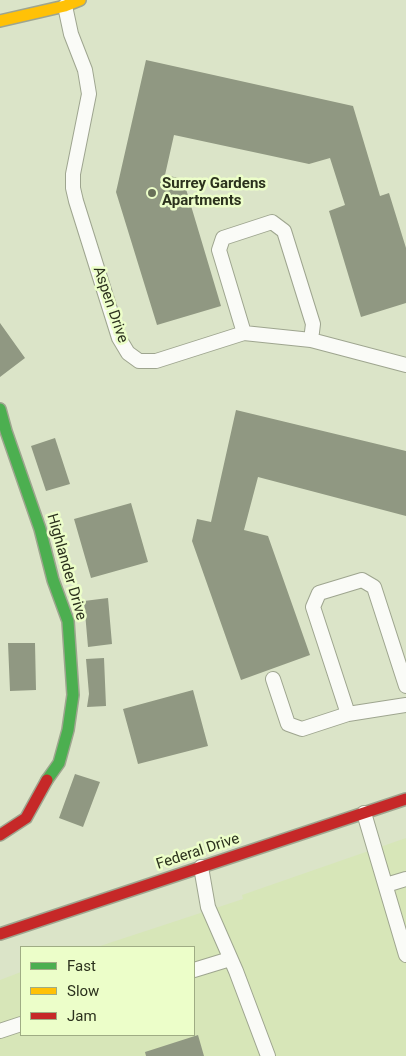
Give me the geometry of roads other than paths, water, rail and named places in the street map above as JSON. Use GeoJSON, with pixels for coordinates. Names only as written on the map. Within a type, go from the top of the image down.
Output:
{"type":"FeatureCollection","features":[{"type":"Feature","properties":{"kind":"street"},"geometry":{"type":"LineString","coordinates":[[0,21],[65,6],[80,0]]}},
{"type":"Feature","properties":{"kind":"street","name":"Highlander Drive"},"geometry":{"type":"LineString","coordinates":[[0,408],[40,529],[53,580],[68,621],[72,695],[68,730],[59,764],[52,771],[26,818],[0,835]]}},
{"type":"Feature","properties":{"kind":"street","name":"Federal Drive"},"geometry":{"type":"LineString","coordinates":[[0,934],[406,799]]}},
{"type":"Feature","properties":{"kind":"lane","name":"Aspen Drive"},"geometry":{"type":"LineString","coordinates":[[65,6],[71,34],[85,70],[89,94],[73,174],[74,195],[119,338],[128,353],[139,361],[156,361],[244,333],[311,340],[406,365]]}},
{"type":"Feature","properties":{"kind":"lane"},"geometry":{"type":"LineString","coordinates":[[244,333],[219,250],[223,238],[272,222],[284,231],[313,324],[311,340]]}},
{"type":"Feature","properties":{"kind":"lane"},"geometry":{"type":"LineString","coordinates":[[348,714],[313,607],[320,593],[362,580],[374,586],[406,686]]}},
{"type":"Feature","properties":{"kind":"lane"},"geometry":{"type":"LineString","coordinates":[[273,679],[288,724],[302,729],[348,714],[406,705]]}},
{"type":"Feature","properties":{"kind":"lane"},"geometry":{"type":"LineString","coordinates":[[364,814],[406,955]]}},
{"type":"Feature","properties":{"kind":"lane"},"geometry":{"type":"LineString","coordinates":[[201,867],[208,907],[268,1056]]}},
{"type":"Feature","properties":{"kind":"lane"},"geometry":{"type":"LineString","coordinates":[[386,885],[406,878]]}},
{"type":"Feature","properties":{"kind":"lane"},"geometry":{"type":"LineString","coordinates":[[195,970],[230,959]]}},
{"type":"Feature","properties":{"kind":"lane"},"geometry":{"type":"LineString","coordinates":[[0,1031],[20,1024]]}},
{"type":"Feature","properties":{"kind":"place","name":"Surrey Gardens Apartments"},"geometry":{"type":"Point","coordinates":[152,193]}}]}
